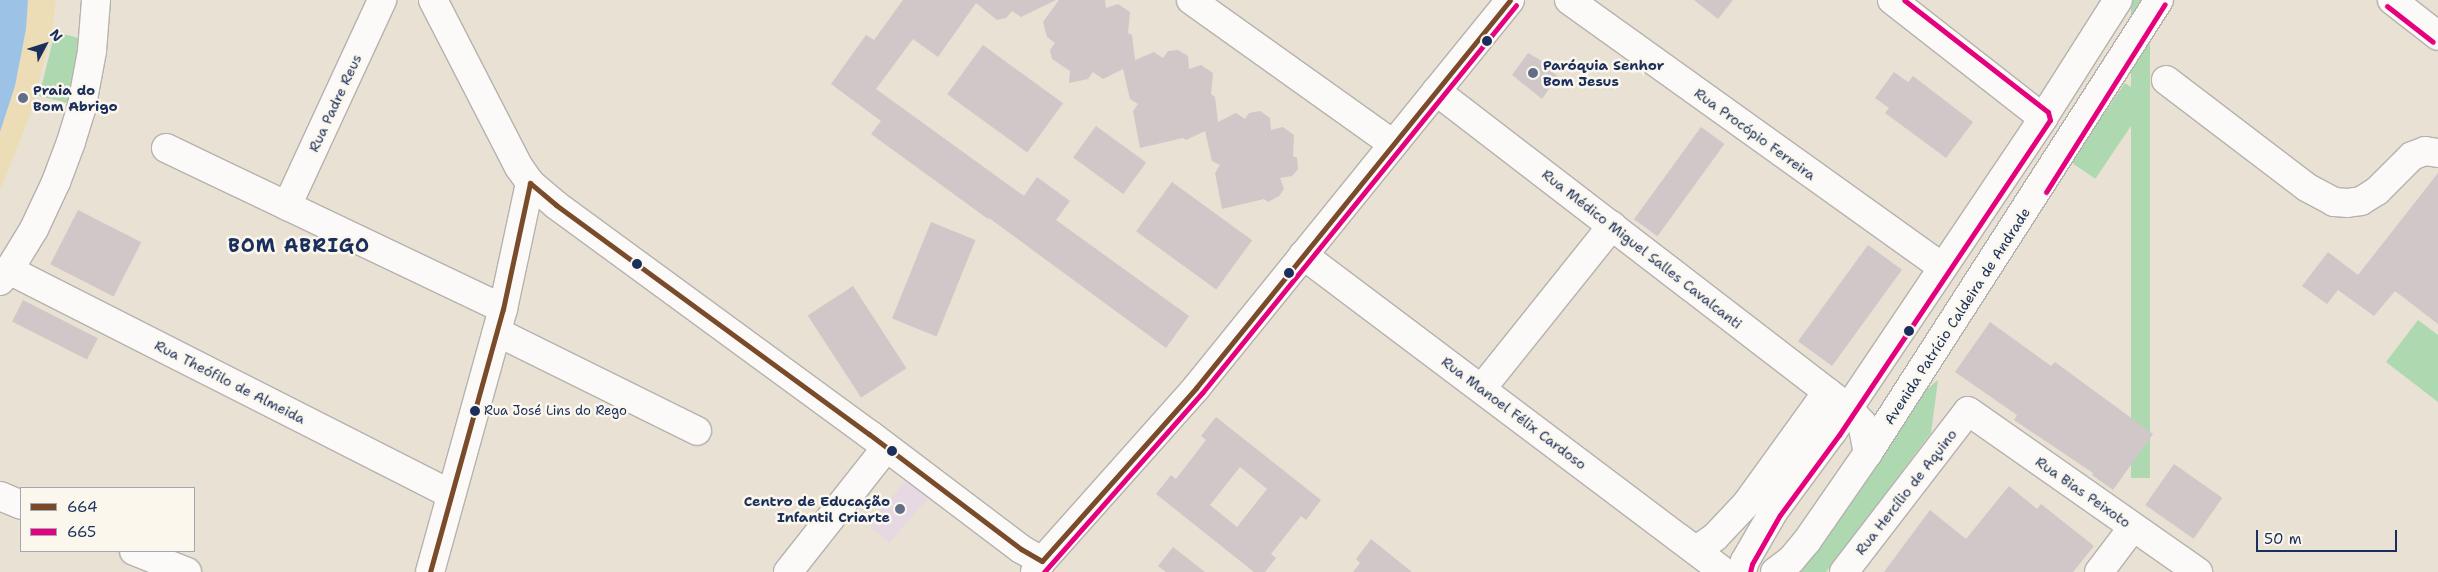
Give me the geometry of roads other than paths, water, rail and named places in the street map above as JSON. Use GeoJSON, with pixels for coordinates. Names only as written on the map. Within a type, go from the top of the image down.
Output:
{"type":"FeatureCollection","features":[{"type":"Feature","properties":{"kind":"street"},"geometry":{"type":"LineString","coordinates":[[5,275],[34,229],[56,182],[71,142],[81,110],[92,51],[96,0]]}},
{"type":"Feature","properties":{"kind":"street","name":"Rua Padre Reus"},"geometry":{"type":"LineString","coordinates":[[287,206],[382,0]]}},
{"type":"Feature","properties":{"kind":"street"},"geometry":{"type":"LineString","coordinates":[[433,0],[519,167],[530,183],[556,205],[1021,549],[1039,567],[1196,388],[1510,0]]}},
{"type":"Feature","properties":{"kind":"street"},"geometry":{"type":"LineString","coordinates":[[1190,0],[1394,144]]}},
{"type":"Feature","properties":{"kind":"street","name":"Rua Procópio Ferreira"},"geometry":{"type":"LineString","coordinates":[[1568,0],[1942,267]]}},
{"type":"Feature","properties":{"kind":"street"},"geometry":{"type":"LineString","coordinates":[[1892,0],[2043,118]]}},
{"type":"Feature","properties":{"kind":"street"},"geometry":{"type":"LineString","coordinates":[[1696,550],[1715,537],[1747,504],[1837,400],[1942,267],[2043,118],[2118,0]]}},
{"type":"Feature","properties":{"kind":"street","name":"Avenida Patrício Caldeira de Andrade"},"geometry":{"type":"LineString","coordinates":[[1775,572],[1791,560],[1807,541],[1868,453],[2159,0]]}},
{"type":"Feature","properties":{"kind":"street"},"geometry":{"type":"LineString","coordinates":[[2392,0],[2438,36]]}},
{"type":"Feature","properties":{"kind":"street"},"geometry":{"type":"LineString","coordinates":[[2166,80],[2308,188],[2334,202],[2361,201],[2377,192],[2402,163],[2412,156],[2425,151],[2438,153]]}},
{"type":"Feature","properties":{"kind":"street","name":"Rua Médico Miguel Salles Cavalcanti"},"geometry":{"type":"LineString","coordinates":[[1436,91],[1837,400],[1862,423],[1868,453]]}},
{"type":"Feature","properties":{"kind":"street"},"geometry":{"type":"LineString","coordinates":[[166,148],[287,206],[500,321],[697,431]]}},
{"type":"Feature","properties":{"kind":"street"},"geometry":{"type":"LineString","coordinates":[[430,572],[450,494],[500,321],[530,183]]}},
{"type":"Feature","properties":{"kind":"street"},"geometry":{"type":"LineString","coordinates":[[1482,388],[1612,226]]}},
{"type":"Feature","properties":{"kind":"street","name":"Rua Manoel Félix Cardoso"},"geometry":{"type":"LineString","coordinates":[[1303,255],[1724,572]]}},
{"type":"Feature","properties":{"kind":"street","name":"Rua Theófilo de Almeida"},"geometry":{"type":"LineString","coordinates":[[5,275],[450,494]]}},
{"type":"Feature","properties":{"kind":"street"},"geometry":{"type":"LineString","coordinates":[[1742,572],[1745,561],[1774,511],[1833,431],[1837,400]]}},
{"type":"Feature","properties":{"kind":"street","name":"Rua Bias Peixoto"},"geometry":{"type":"LineString","coordinates":[[1968,411],[2198,572]]}},
{"type":"Feature","properties":{"kind":"street","name":"Rua Hercílio de Aquino"},"geometry":{"type":"LineString","coordinates":[[1844,572],[1968,411]]}},
{"type":"Feature","properties":{"kind":"street"},"geometry":{"type":"LineString","coordinates":[[788,572],[886,448]]}},
{"type":"Feature","properties":{"kind":"street"},"geometry":{"type":"LineString","coordinates":[[0,496],[20,505]]}},
{"type":"Feature","properties":{"kind":"street"},"geometry":{"type":"LineString","coordinates":[[2100,572],[2133,527]]}},
{"type":"Feature","properties":{"kind":"street"},"geometry":{"type":"LineString","coordinates":[[137,552],[187,572]]}},
{"type":"Feature","properties":{"kind":"water"},"geometry":{"type":"Polygon","coordinates":[[[0,0],[28,0],[26,29],[15,86],[0,132],[0,0]]]}},
{"type":"Feature","properties":{"kind":"place","name":"Paróquia Senhor Bom Jesus"},"geometry":{"type":"Point","coordinates":[1533,73]}},
{"type":"Feature","properties":{"kind":"place","name":"Praia do Bom Abrigo"},"geometry":{"type":"Point","coordinates":[23,98]}},
{"type":"Feature","properties":{"kind":"place","name":"Rua José Lins do Rego"},"geometry":{"type":"Point","coordinates":[475,411]}},
{"type":"Feature","properties":{"kind":"place","name":"Centro de Educação Infantil Criarte"},"geometry":{"type":"Point","coordinates":[900,509]}},
{"type":"Feature","properties":{"kind":"district","name":"BOM ABRIGO"},"geometry":{"type":"Point","coordinates":[299,246]}}]}
